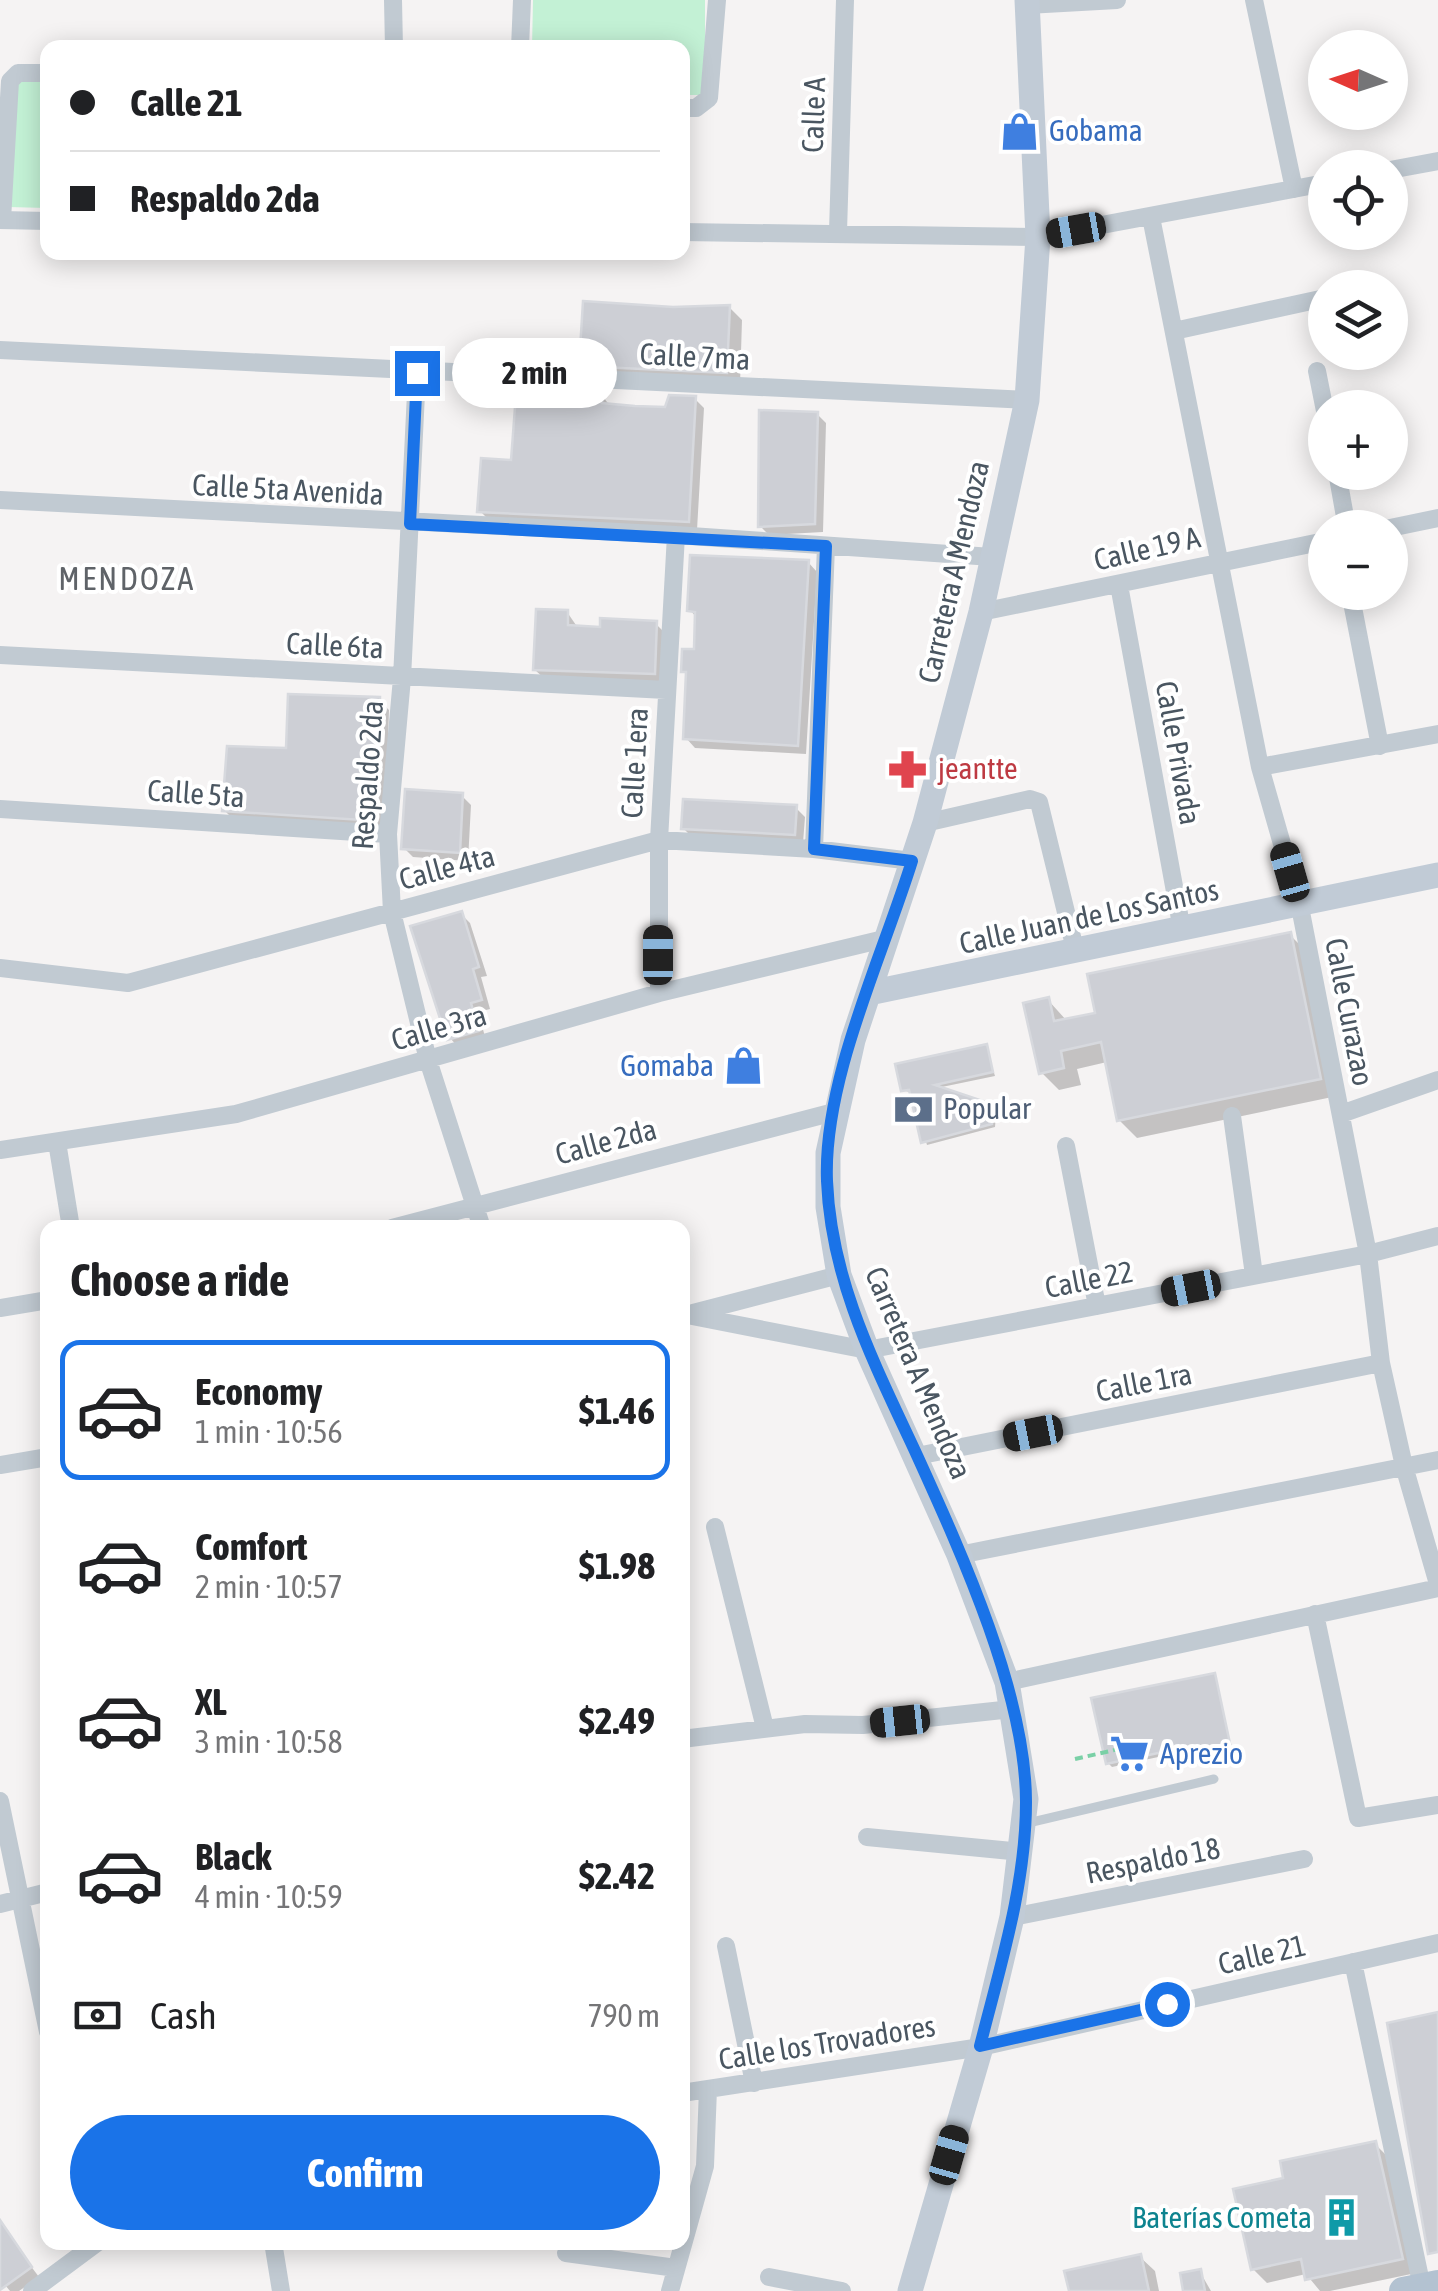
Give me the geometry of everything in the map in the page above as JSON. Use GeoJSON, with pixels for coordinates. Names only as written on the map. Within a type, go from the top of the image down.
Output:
{"type":"FeatureCollection","features":[{"type":"Feature","properties":{"kind":"street"},"geometry":{"type":"LineString","coordinates":[[393,0],[394,40]]}},
{"type":"Feature","properties":{"kind":"street"},"geometry":{"type":"LineString","coordinates":[[520,40],[522,0]]}},
{"type":"Feature","properties":{"kind":"street"},"geometry":{"type":"LineString","coordinates":[[690,108],[709,98],[717,0]]}},
{"type":"Feature","properties":{"kind":"street","name":"Calle A"},"geometry":{"type":"LineString","coordinates":[[838,232],[845,0]]}},
{"type":"Feature","properties":{"kind":"street"},"geometry":{"type":"LineString","coordinates":[[1027,3],[1117,0]]}},
{"type":"Feature","properties":{"kind":"street"},"geometry":{"type":"LineString","coordinates":[[1254,0],[1294,189]]}},
{"type":"Feature","properties":{"kind":"street","name":"Carretera A Mendoza"},"geometry":{"type":"LineString","coordinates":[[910,2291],[980,2046],[1012,1917],[1025,1824],[1025,1784],[1007,1682],[959,1555],[867,1350],[839,1275],[827,1176],[834,1112],[925,823],[981,612],[1027,400],[1038,237],[1027,3]]}},
{"type":"Feature","properties":{"kind":"street"},"geometry":{"type":"LineString","coordinates":[[40,73],[18,73],[10,81],[1,220],[40,221]]}},
{"type":"Feature","properties":{"kind":"street"},"geometry":{"type":"LineString","coordinates":[[1408,167],[1438,161]]}},
{"type":"Feature","properties":{"kind":"street"},"geometry":{"type":"LineString","coordinates":[[690,232],[1038,237],[1308,186]]}},
{"type":"Feature","properties":{"kind":"street","name":"Calle Curazao"},"geometry":{"type":"LineString","coordinates":[[1151,217],[1260,767],[1300,907],[1368,1254],[1381,1363],[1404,1466],[1438,1586]]}},
{"type":"Feature","properties":{"kind":"street"},"geometry":{"type":"LineString","coordinates":[[1174,331],[1308,302]]}},
{"type":"Feature","properties":{"kind":"street","name":"Calle 7ma"},"geometry":{"type":"LineString","coordinates":[[0,350],[1027,400]]}},
{"type":"Feature","properties":{"kind":"street"},"geometry":{"type":"LineString","coordinates":[[1318,371],[1321,390]]}},
{"type":"Feature","properties":{"kind":"street","name":"Respaldo 2da"},"geometry":{"type":"LineString","coordinates":[[417,373],[402,678],[388,834],[392,912],[428,1060],[480,1220]]}},
{"type":"Feature","properties":{"kind":"street","name":"Calle 5ta Avenida"},"geometry":{"type":"LineString","coordinates":[[0,500],[676,535],[992,557]]}},
{"type":"Feature","properties":{"kind":"street"},"geometry":{"type":"LineString","coordinates":[[1408,524],[1438,518]]}},
{"type":"Feature","properties":{"kind":"street","name":"Calle 1era"},"geometry":{"type":"LineString","coordinates":[[658,994],[658,840],[676,535]]}},
{"type":"Feature","properties":{"kind":"street","name":"Calle 19 A"},"geometry":{"type":"LineString","coordinates":[[981,612],[1308,544]]}},
{"type":"Feature","properties":{"kind":"street"},"geometry":{"type":"LineString","coordinates":[[814,849],[826,546]]}},
{"type":"Feature","properties":{"kind":"street","name":"Calle Privada"},"geometry":{"type":"LineString","coordinates":[[1119,585],[1182,930]]}},
{"type":"Feature","properties":{"kind":"street"},"geometry":{"type":"LineString","coordinates":[[1354,610],[1380,746]]}},
{"type":"Feature","properties":{"kind":"street","name":"Calle 6ta"},"geometry":{"type":"LineString","coordinates":[[0,655],[666,690]]}},
{"type":"Feature","properties":{"kind":"street"},"geometry":{"type":"LineString","coordinates":[[1260,767],[1438,734]]}},
{"type":"Feature","properties":{"kind":"street"},"geometry":{"type":"LineString","coordinates":[[925,823],[1030,799],[1039,802],[1076,954]]}},
{"type":"Feature","properties":{"kind":"street","name":"Calle 5ta"},"geometry":{"type":"LineString","coordinates":[[0,809],[388,834]]}},
{"type":"Feature","properties":{"kind":"street","name":"Calle 4ta"},"geometry":{"type":"LineString","coordinates":[[0,968],[128,983],[658,840],[814,849],[912,861]]}},
{"type":"Feature","properties":{"kind":"street","name":"Calle Juan de Los Santos"},"geometry":{"type":"LineString","coordinates":[[869,993],[1076,954],[1438,875]]}},
{"type":"Feature","properties":{"kind":"street","name":"Calle 3ra"},"geometry":{"type":"LineString","coordinates":[[0,1150],[236,1114],[658,994],[888,938]]}},
{"type":"Feature","properties":{"kind":"street"},"geometry":{"type":"LineString","coordinates":[[1341,1114],[1438,1080]]}},
{"type":"Feature","properties":{"kind":"street","name":"Calle 2da"},"geometry":{"type":"LineString","coordinates":[[420,1220],[834,1112]]}},
{"type":"Feature","properties":{"kind":"street"},"geometry":{"type":"LineString","coordinates":[[1232,1116],[1254,1276]]}},
{"type":"Feature","properties":{"kind":"street"},"geometry":{"type":"LineString","coordinates":[[57,1142],[69,1220]]}},
{"type":"Feature","properties":{"kind":"street"},"geometry":{"type":"LineString","coordinates":[[1066,1146],[1097,1306]]}},
{"type":"Feature","properties":{"kind":"street","name":"Calle 22"},"geometry":{"type":"LineString","coordinates":[[867,1350],[1368,1254],[1438,1236]]}},
{"type":"Feature","properties":{"kind":"street"},"geometry":{"type":"LineString","coordinates":[[690,1314],[839,1275]]}},
{"type":"Feature","properties":{"kind":"street"},"geometry":{"type":"LineString","coordinates":[[0,1308],[40,1301]]}},
{"type":"Feature","properties":{"kind":"street"},"geometry":{"type":"LineString","coordinates":[[690,1316],[867,1350]]}},
{"type":"Feature","properties":{"kind":"street","name":"Calle 1ra"},"geometry":{"type":"LineString","coordinates":[[917,1456],[1381,1363]]}},
{"type":"Feature","properties":{"kind":"street"},"geometry":{"type":"LineString","coordinates":[[0,1465],[40,1458]]}},
{"type":"Feature","properties":{"kind":"street"},"geometry":{"type":"LineString","coordinates":[[959,1555],[1438,1460]]}},
{"type":"Feature","properties":{"kind":"street"},"geometry":{"type":"LineString","coordinates":[[715,1527],[765,1728]]}},
{"type":"Feature","properties":{"kind":"street"},"geometry":{"type":"LineString","coordinates":[[1007,1682],[1438,1586]]}},
{"type":"Feature","properties":{"kind":"street"},"geometry":{"type":"LineString","coordinates":[[1315,1614],[1358,1818],[1438,1805]]}},
{"type":"Feature","properties":{"kind":"street"},"geometry":{"type":"LineString","coordinates":[[690,1738],[765,1728],[862,1725],[1012,1709]]}},
{"type":"Feature","properties":{"kind":"street"},"geometry":{"type":"LineString","coordinates":[[0,1801],[40,1989]]}},
{"type":"Feature","properties":{"kind":"street"},"geometry":{"type":"LineString","coordinates":[[868,1837],[1022,1852]]}},
{"type":"Feature","properties":{"kind":"street","name":"Respaldo 18"},"geometry":{"type":"LineString","coordinates":[[1012,1917],[1304,1859]]}},
{"type":"Feature","properties":{"kind":"street"},"geometry":{"type":"LineString","coordinates":[[0,1904],[40,1894]]}},
{"type":"Feature","properties":{"kind":"street","name":"Calle 21"},"geometry":{"type":"LineString","coordinates":[[980,2046],[1438,1942]]}},
{"type":"Feature","properties":{"kind":"street"},"geometry":{"type":"LineString","coordinates":[[726,1946],[754,2083]]}},
{"type":"Feature","properties":{"kind":"street"},"geometry":{"type":"LineString","coordinates":[[1354,1962],[1421,2287]]}},
{"type":"Feature","properties":{"kind":"street","name":"Calle los Trovadores"},"geometry":{"type":"LineString","coordinates":[[690,2091],[980,2046]]}},
{"type":"Feature","properties":{"kind":"street"},"geometry":{"type":"LineString","coordinates":[[690,2219],[705,2166],[708,2089]]}},
{"type":"Feature","properties":{"kind":"street"},"geometry":{"type":"LineString","coordinates":[[32,2291],[84,2250]]}},
{"type":"Feature","properties":{"kind":"street"},"geometry":{"type":"LineString","coordinates":[[274,2250],[281,2291]]}},
{"type":"Feature","properties":{"kind":"street"},"geometry":{"type":"LineString","coordinates":[[670,2291],[681,2250]]}},
{"type":"Feature","properties":{"kind":"street"},"geometry":{"type":"LineString","coordinates":[[566,2252],[676,2268]]}},
{"type":"Feature","properties":{"kind":"street"},"geometry":{"type":"LineString","coordinates":[[769,2277],[842,2291]]}},
{"type":"Feature","properties":{"kind":"lane"},"geometry":{"type":"LineString","coordinates":[[1025,1824],[1214,1778]]}},
{"type":"Feature","properties":{"kind":"path"},"geometry":{"type":"LineString","coordinates":[[1075,1759],[1118,1749]]}},
{"type":"Feature","properties":{"kind":"green space"},"geometry":{"type":"Polygon","coordinates":[[[533,0],[705,0],[705,95],[690,95],[690,40],[532,40],[533,0]]]}},
{"type":"Feature","properties":{"kind":"green space"},"geometry":{"type":"Polygon","coordinates":[[[16,80],[40,80],[40,208],[8,207],[16,80]]]}},
{"type":"Feature","properties":{"kind":"building"},"geometry":{"type":"Polygon","coordinates":[[[583,301],[673,307],[730,305],[727,373],[579,366],[583,301]]]}},
{"type":"Feature","properties":{"kind":"building"},"geometry":{"type":"Polygon","coordinates":[[[577,391],[603,392],[602,403],[635,406],[665,407],[669,395],[696,396],[689,522],[477,512],[481,458],[511,460],[516,394],[576,398],[577,391]]]}},
{"type":"Feature","properties":{"kind":"building"},"geometry":{"type":"Polygon","coordinates":[[[759,410],[818,412],[815,524],[758,527],[759,410]]]}},
{"type":"Feature","properties":{"kind":"building"},"geometry":{"type":"Polygon","coordinates":[[[690,555],[809,560],[798,746],[683,739],[686,672],[681,672],[682,649],[694,649],[695,612],[687,611],[690,555]]]}},
{"type":"Feature","properties":{"kind":"building"},"geometry":{"type":"Polygon","coordinates":[[[536,609],[568,610],[568,625],[600,627],[600,618],[657,621],[655,674],[533,670],[536,609]]]}},
{"type":"Feature","properties":{"kind":"building"},"geometry":{"type":"Polygon","coordinates":[[[288,694],[380,697],[377,821],[222,811],[227,746],[286,748],[288,694]]]}},
{"type":"Feature","properties":{"kind":"building"},"geometry":{"type":"Polygon","coordinates":[[[405,789],[463,793],[460,853],[401,849],[405,789]]]}},
{"type":"Feature","properties":{"kind":"building"},"geometry":{"type":"Polygon","coordinates":[[[683,799],[797,805],[795,835],[681,829],[683,799]]]}},
{"type":"Feature","properties":{"kind":"building"},"geometry":{"type":"Polygon","coordinates":[[[462,911],[479,967],[473,969],[482,1000],[471,1003],[479,1031],[447,1040],[410,926],[462,911]]]}},
{"type":"Feature","properties":{"kind":"building"},"geometry":{"type":"Polygon","coordinates":[[[1291,932],[1321,1079],[1117,1121],[1101,1042],[1061,1051],[1064,1068],[1039,1074],[1023,1003],[1049,997],[1054,1021],[1095,1013],[1087,974],[1291,932]]]}},
{"type":"Feature","properties":{"kind":"building"},"geometry":{"type":"Polygon","coordinates":[[[987,1044],[993,1072],[935,1085],[986,1102],[993,1109],[992,1124],[921,1143],[909,1090],[901,1091],[895,1064],[987,1044]]]}},
{"type":"Feature","properties":{"kind":"building"},"geometry":{"type":"Polygon","coordinates":[[[1215,1673],[1232,1753],[1185,1763],[1182,1748],[1106,1764],[1091,1698],[1215,1673]]]}},
{"type":"Feature","properties":{"kind":"building"},"geometry":{"type":"Polygon","coordinates":[[[1438,2012],[1438,2252],[1428,2254],[1387,2023],[1438,2012]]]}},
{"type":"Feature","properties":{"kind":"building","name":"Baterías Cometa"},"geometry":{"type":"Polygon","coordinates":[[[1376,2141],[1403,2259],[1305,2280],[1301,2259],[1251,2270],[1233,2189],[1283,2178],[1280,2161],[1376,2141]]]}},
{"type":"Feature","properties":{"kind":"building"},"geometry":{"type":"Polygon","coordinates":[[[0,2220],[32,2267],[0,2290],[0,2220]]]}},
{"type":"Feature","properties":{"kind":"building"},"geometry":{"type":"Polygon","coordinates":[[[1141,2254],[1149,2291],[1069,2291],[1064,2271],[1141,2254]]]}},
{"type":"Feature","properties":{"kind":"building"},"geometry":{"type":"Polygon","coordinates":[[[1201,2269],[1205,2291],[1183,2291],[1180,2273],[1201,2269]]]}},
{"type":"Feature","properties":{"kind":"place","name":"Gobama"},"geometry":{"type":"Point","coordinates":[1019,131]}},
{"type":"Feature","properties":{"kind":"place","name":"jeantte"},"geometry":{"type":"Point","coordinates":[908,769]}},
{"type":"Feature","properties":{"kind":"place","name":"Gomaba"},"geometry":{"type":"Point","coordinates":[744,1066]}},
{"type":"Feature","properties":{"kind":"place","name":"Popular"},"geometry":{"type":"Point","coordinates":[913,1109]}},
{"type":"Feature","properties":{"kind":"place","name":"Aprezio"},"geometry":{"type":"Point","coordinates":[1130,1754]}},
{"type":"Feature","properties":{"kind":"place","name":"Baterías Cometa"},"geometry":{"type":"Point","coordinates":[1342,2218]}},
{"type":"Feature","properties":{"kind":"district","name":"MENDOZA"},"geometry":{"type":"Point","coordinates":[127,579]}},
{"type":"Feature","properties":{"kind":"route"},"geometry":{"type":"LineString","coordinates":[[417,373],[410,524],[676,535],[826,546],[814,849],[912,861],[853,1040],[834,1112],[827,1176],[832,1239],[839,1275],[867,1350],[959,1555],[1007,1682],[1025,1784],[1018,1888],[980,2046],[1167,2004]]}}]}
